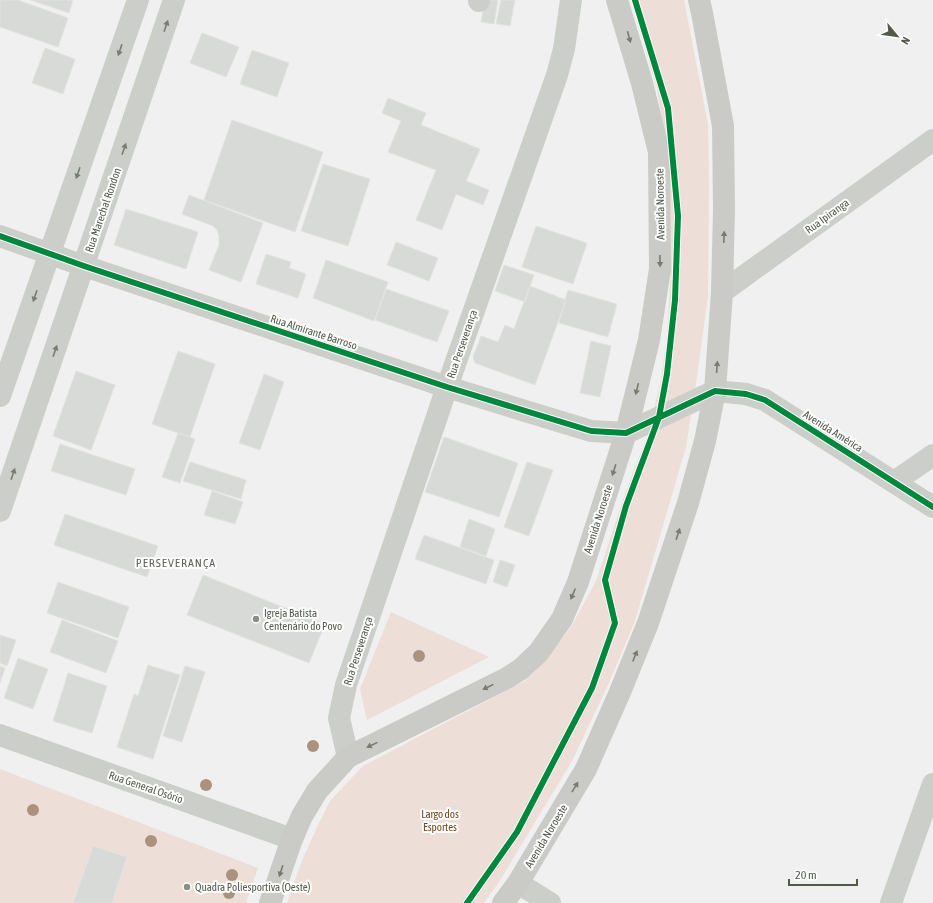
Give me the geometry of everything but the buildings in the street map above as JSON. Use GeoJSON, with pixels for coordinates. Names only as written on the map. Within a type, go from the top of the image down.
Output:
{"type":"FeatureCollection","features":[{"type":"Feature","properties":{"kind":"main road","name":"Avenida Noroeste"},"geometry":{"type":"LineString","coordinates":[[270,903],[292,839],[302,816],[317,791],[348,757],[506,678],[521,669],[539,652],[562,620],[578,582],[626,433],[649,340],[660,269],[659,152],[642,83],[618,0]]}},
{"type":"Feature","properties":{"kind":"main road","name":"Avenida Noroeste"},"geometry":{"type":"LineString","coordinates":[[503,903],[518,883],[586,769],[629,672],[648,623],[688,503],[705,441],[715,391],[722,292],[724,209],[723,126],[699,0]]}},
{"type":"Feature","properties":{"kind":"street"},"geometry":{"type":"LineString","coordinates":[[0,396],[138,0]]}},
{"type":"Feature","properties":{"kind":"street","name":"Rua Marechal Rondon"},"geometry":{"type":"LineString","coordinates":[[0,511],[174,0]]}},
{"type":"Feature","properties":{"kind":"street","name":"Rua Perseverança"},"geometry":{"type":"LineString","coordinates":[[348,757],[339,718],[346,686],[447,387],[557,75],[564,49],[571,0]]}},
{"type":"Feature","properties":{"kind":"street","name":"Rua Ipiranga"},"geometry":{"type":"LineString","coordinates":[[722,292],[933,140]]}},
{"type":"Feature","properties":{"kind":"street","name":"Rua Almirante Barroso"},"geometry":{"type":"LineString","coordinates":[[0,236],[84,266],[447,387],[591,432],[626,433]]}},
{"type":"Feature","properties":{"kind":"street"},"geometry":{"type":"LineString","coordinates":[[626,433],[715,391]]}},
{"type":"Feature","properties":{"kind":"street","name":"Avenida América"},"geometry":{"type":"LineString","coordinates":[[715,391],[746,394],[765,400],[933,508]]}},
{"type":"Feature","properties":{"kind":"street"},"geometry":{"type":"LineString","coordinates":[[894,482],[933,455]]}},
{"type":"Feature","properties":{"kind":"street","name":"Rua General Osório"},"geometry":{"type":"LineString","coordinates":[[0,736],[292,839]]}},
{"type":"Feature","properties":{"kind":"street"},"geometry":{"type":"LineString","coordinates":[[891,903],[933,784]]}},
{"type":"Feature","properties":{"kind":"street"},"geometry":{"type":"LineString","coordinates":[[518,883],[550,903]]}},
{"type":"Feature","properties":{"kind":"green space","name":"Largo dos Esportes"},"geometry":{"type":"Polygon","coordinates":[[[631,0],[684,0],[708,124],[709,186],[708,296],[686,447],[635,621],[608,685],[572,761],[499,882],[484,903],[287,903],[301,863],[330,801],[363,766],[525,681],[540,666],[571,627],[596,581],[626,491],[648,434],[661,380],[667,336],[671,265],[667,151],[657,89],[631,0]]]}},
{"type":"Feature","properties":{"kind":"green space"},"geometry":{"type":"Polygon","coordinates":[[[391,612],[489,657],[367,720],[360,689],[391,612]]]}},
{"type":"Feature","properties":{"kind":"green space"},"geometry":{"type":"Polygon","coordinates":[[[0,769],[258,868],[246,903],[112,903],[127,858],[93,846],[73,903],[0,903],[0,769]]]}},
{"type":"Feature","properties":{"kind":"cycle path"},"geometry":{"type":"LineString","coordinates":[[467,903],[517,832],[592,688],[615,623],[605,580],[626,506],[659,417],[667,374],[675,300],[678,216],[668,108],[635,0]]}},
{"type":"Feature","properties":{"kind":"cycle path"},"geometry":{"type":"LineString","coordinates":[[0,236],[84,266],[447,387],[591,431],[626,433],[715,391],[746,394],[765,400],[933,507]]}},
{"type":"Feature","properties":{"kind":"place","name":"Igreja Batista Centenário do Povo"},"geometry":{"type":"Point","coordinates":[256,619]}},
{"type":"Feature","properties":{"kind":"place","name":"Quadra Poliesportiva (Oeste)"},"geometry":{"type":"Point","coordinates":[187,887]}},
{"type":"Feature","properties":{"kind":"district","name":"PERSEVERANÇA"},"geometry":{"type":"Point","coordinates":[176,563]}}]}
